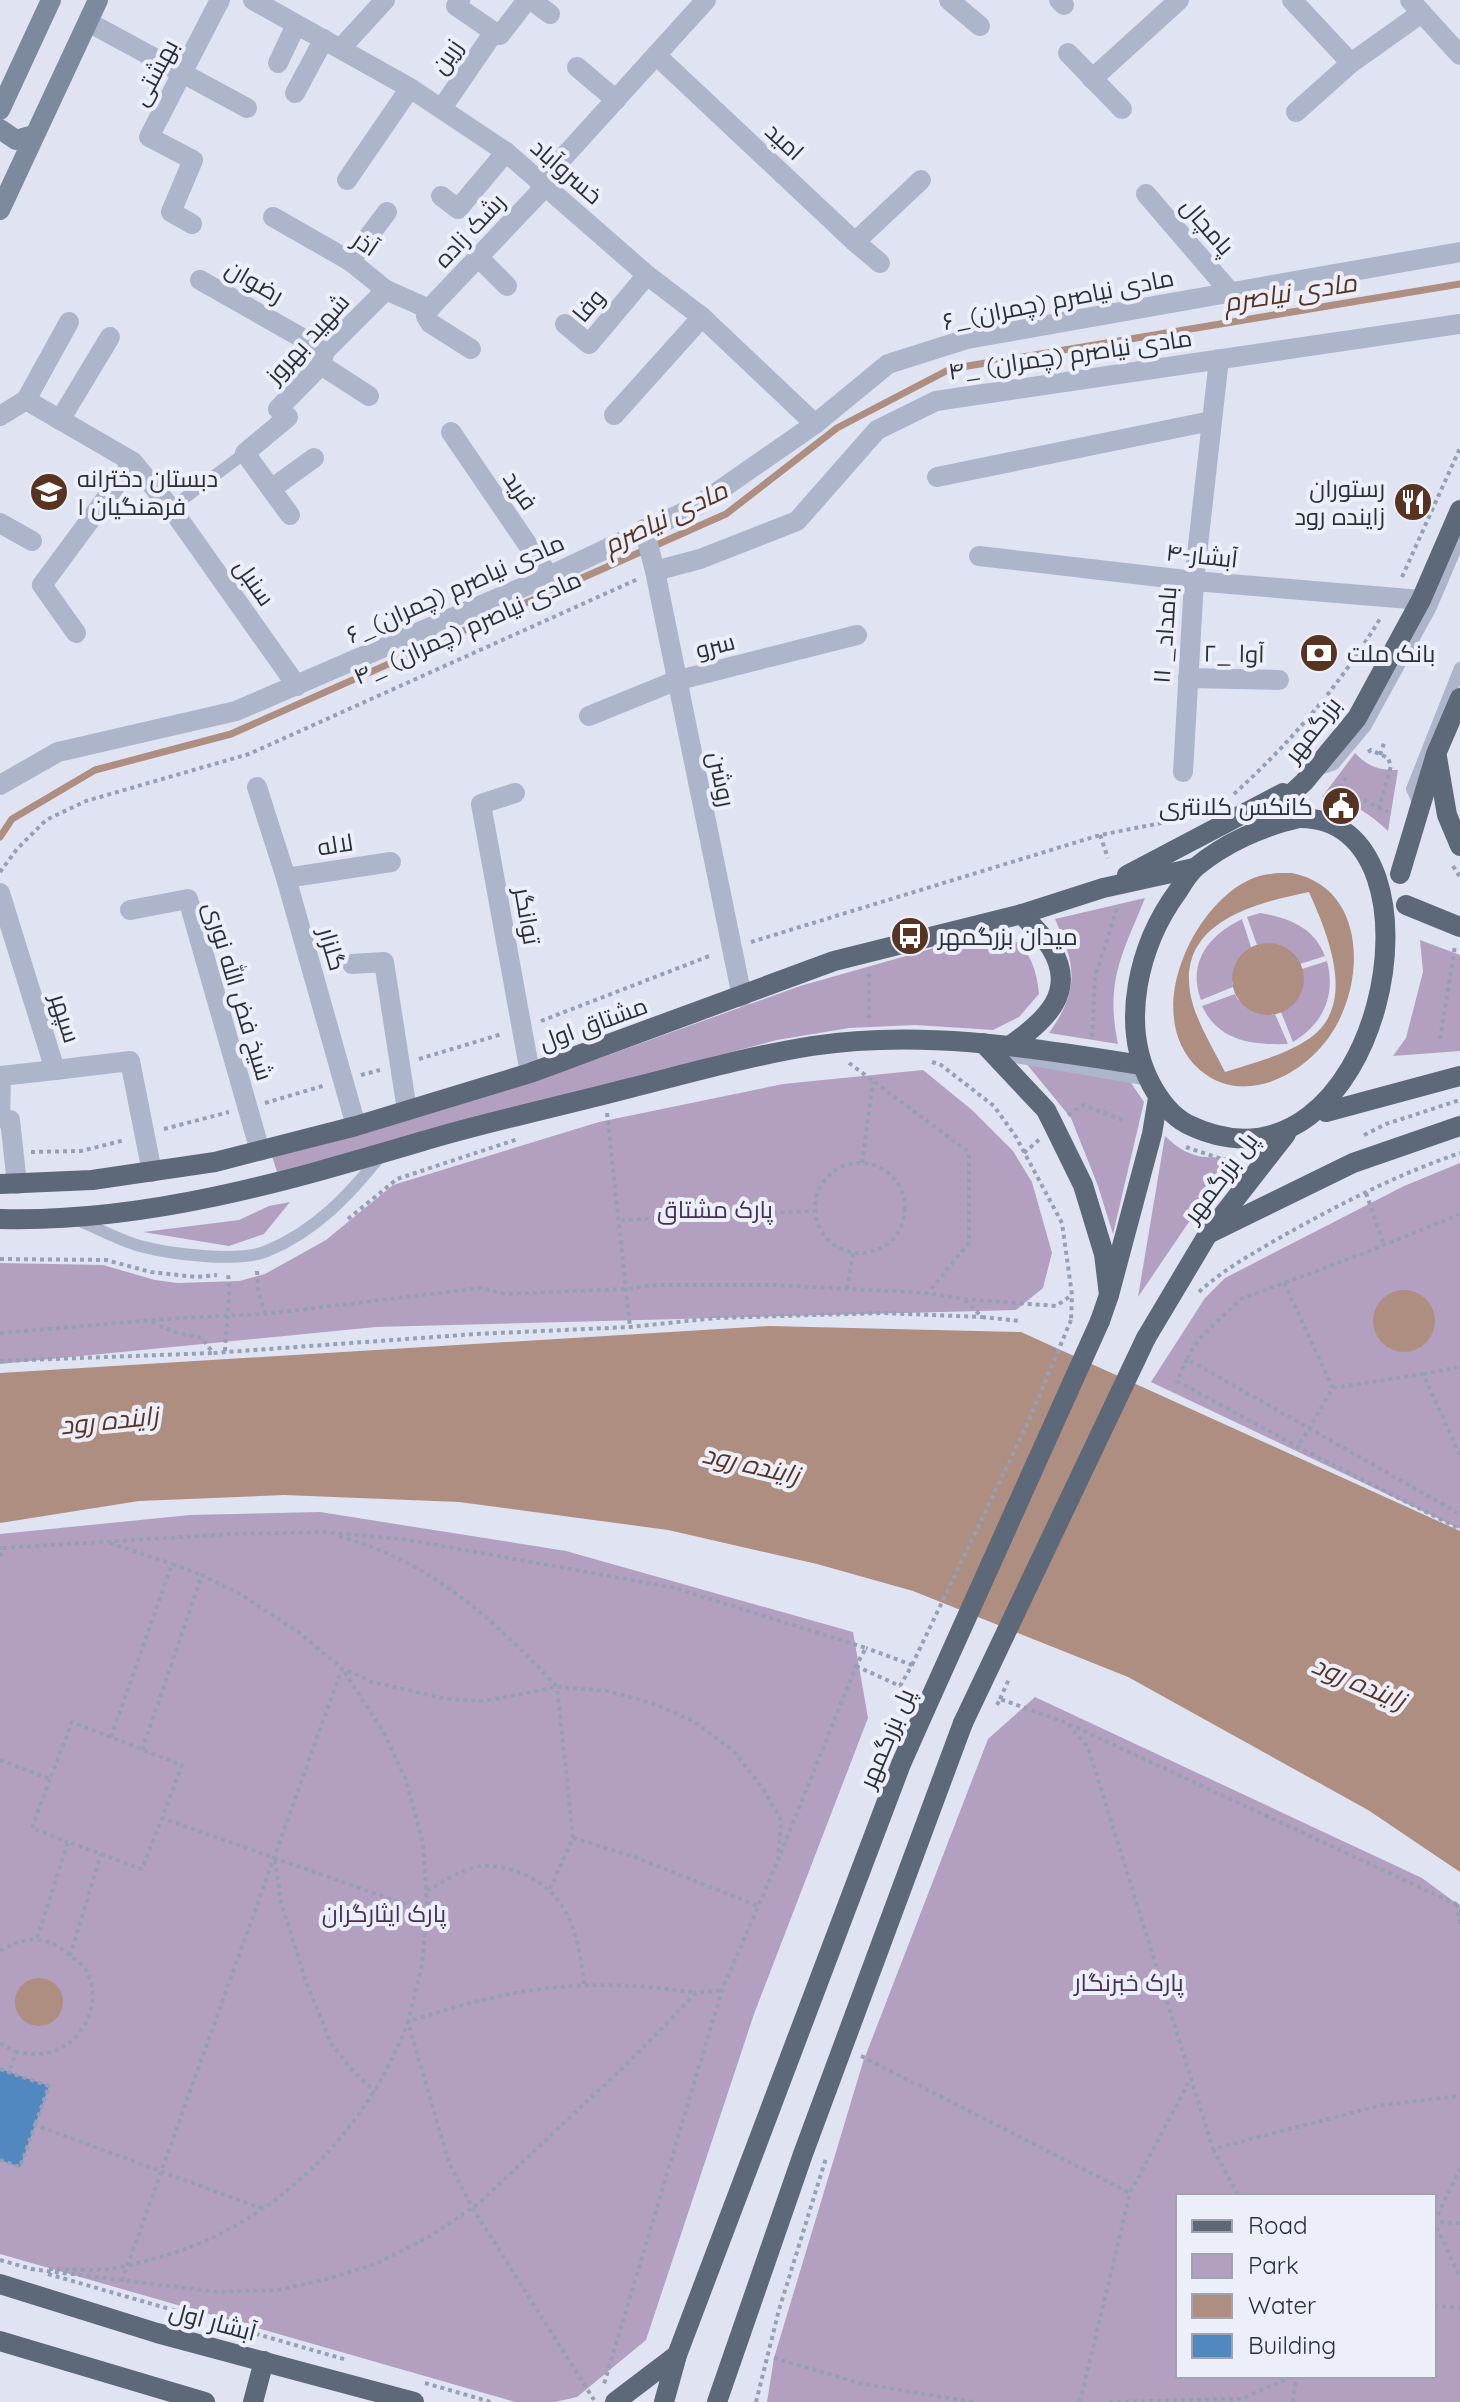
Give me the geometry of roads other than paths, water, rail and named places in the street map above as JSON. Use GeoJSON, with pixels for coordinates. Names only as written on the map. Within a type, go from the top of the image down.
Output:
{"type":"FeatureCollection","features":[{"type":"Feature","properties":{"kind":"main road"},"geometry":{"type":"LineString","coordinates":[[0,110],[51,0]]}},
{"type":"Feature","properties":{"kind":"main road"},"geometry":{"type":"LineString","coordinates":[[0,210],[98,0]]}},
{"type":"Feature","properties":{"kind":"main road"},"geometry":{"type":"LineString","coordinates":[[0,129],[16,140],[34,135]]}},
{"type":"Feature","properties":{"kind":"main road"},"geometry":{"type":"LineString","coordinates":[[0,171],[10,190]]}},
{"type":"Feature","properties":{"kind":"main road","name":"بزرگمهر"},"geometry":{"type":"LineString","coordinates":[[1248,835],[1308,777],[1357,718],[1421,600],[1460,510]]}},
{"type":"Feature","properties":{"kind":"main road"},"geometry":{"type":"LineString","coordinates":[[1400,874],[1436,754],[1460,698]]}},
{"type":"Feature","properties":{"kind":"main road"},"geometry":{"type":"LineString","coordinates":[[1436,754],[1447,815],[1460,846]]}},
{"type":"Feature","properties":{"kind":"main road"},"geometry":{"type":"LineString","coordinates":[[1111,894],[1308,777]]}},
{"type":"Feature","properties":{"kind":"main road"},"geometry":{"type":"LineString","coordinates":[[1395,1009],[1378,1048],[1353,1084],[1322,1113],[1286,1134],[1244,1137],[1210,1135],[1181,1121],[1150,1081],[1136,1027],[1140,974],[1149,944],[1168,904],[1194,868],[1248,835],[1273,824],[1299,818],[1323,818],[1357,831],[1384,851],[1400,874],[1412,929]]}},
{"type":"Feature","properties":{"kind":"main road","name":"مشتاق اول"},"geometry":{"type":"LineString","coordinates":[[8,1184],[92,1180],[215,1162],[356,1126],[530,1073],[834,961],[1111,894],[1194,868]]}},
{"type":"Feature","properties":{"kind":"main road"},"geometry":{"type":"LineString","coordinates":[[1406,905],[1458,935]]}},
{"type":"Feature","properties":{"kind":"main road"},"geometry":{"type":"LineString","coordinates":[[995,1044],[1039,1024],[1058,997],[1060,970],[1055,958],[1050,947],[1022,914]]}},
{"type":"Feature","properties":{"kind":"main road"},"geometry":{"type":"LineString","coordinates":[[0,1219],[112,1215],[204,1200],[321,1172],[470,1128],[812,1046],[866,1050],[894,1038],[995,1044],[1150,1081]]}},
{"type":"Feature","properties":{"kind":"main road"},"geometry":{"type":"LineString","coordinates":[[995,1044],[1046,1110],[1083,1185],[1104,1254],[1109,1295]]}},
{"type":"Feature","properties":{"kind":"main road"},"geometry":{"type":"LineString","coordinates":[[1322,1113],[1460,1076]]}},
{"type":"Feature","properties":{"kind":"main road","name":"پل بزرگمهر"},"geometry":{"type":"LineString","coordinates":[[664,2402],[677,2355],[895,1779],[1100,1321],[1152,1134],[1150,1081]]}},
{"type":"Feature","properties":{"kind":"main road"},"geometry":{"type":"LineString","coordinates":[[1208,1234],[1353,1163],[1460,1126]]}},
{"type":"Feature","properties":{"kind":"main road","name":"پل بزرگمهر"},"geometry":{"type":"LineString","coordinates":[[717,2402],[803,2154],[963,1723],[1146,1338],[1208,1234],[1286,1134]]}},
{"type":"Feature","properties":{"kind":"main road","name":"آبشار اول"},"geometry":{"type":"LineString","coordinates":[[0,2284],[157,2333],[414,2402]]}},
{"type":"Feature","properties":{"kind":"main road"},"geometry":{"type":"LineString","coordinates":[[0,2341],[160,2396],[205,2402]]}},
{"type":"Feature","properties":{"kind":"main road"},"geometry":{"type":"LineString","coordinates":[[609,2394],[677,2355]]}},
{"type":"Feature","properties":{"kind":"main road"},"geometry":{"type":"LineString","coordinates":[[253,2402],[264,2361]]}},
{"type":"Feature","properties":{"kind":"main road"},"geometry":{"type":"LineString","coordinates":[[726,2373],[733,2402]]}},
{"type":"Feature","properties":{"kind":"street","name":"بهشتی"},"geometry":{"type":"LineString","coordinates":[[192,224],[171,212],[193,160],[149,137],[220,0]]}},
{"type":"Feature","properties":{"kind":"street","name":"خسروآباد"},"geometry":{"type":"LineString","coordinates":[[253,0],[410,88],[506,152],[647,275],[702,317],[815,424]]}},
{"type":"Feature","properties":{"kind":"street"},"geometry":{"type":"LineString","coordinates":[[295,93],[333,44],[385,0]]}},
{"type":"Feature","properties":{"kind":"street","name":"زرین"},"geometry":{"type":"LineString","coordinates":[[460,0],[456,6],[500,35],[529,0],[550,14]]}},
{"type":"Feature","properties":{"kind":"street","name":"رشک زاده"},"geometry":{"type":"LineString","coordinates":[[429,309],[540,192],[541,182],[706,0]]}},
{"type":"Feature","properties":{"kind":"street"},"geometry":{"type":"LineString","coordinates":[[949,0],[980,26]]}},
{"type":"Feature","properties":{"kind":"street"},"geometry":{"type":"LineString","coordinates":[[1292,0],[1351,63]]}},
{"type":"Feature","properties":{"kind":"street"},"geometry":{"type":"LineString","coordinates":[[1092,79],[1175,1]]}},
{"type":"Feature","properties":{"kind":"street"},"geometry":{"type":"LineString","coordinates":[[1296,112],[1415,7],[1460,55]]}},
{"type":"Feature","properties":{"kind":"street"},"geometry":{"type":"LineString","coordinates":[[88,22],[247,108]]}},
{"type":"Feature","properties":{"kind":"street"},"geometry":{"type":"LineString","coordinates":[[278,63],[296,25]]}},
{"type":"Feature","properties":{"kind":"street","name":"زرین"},"geometry":{"type":"LineString","coordinates":[[442,108],[494,32]]}},
{"type":"Feature","properties":{"kind":"street"},"geometry":{"type":"LineString","coordinates":[[1068,53],[1122,109]]}},
{"type":"Feature","properties":{"kind":"street","name":"امید"},"geometry":{"type":"LineString","coordinates":[[656,55],[880,263]]}},
{"type":"Feature","properties":{"kind":"street"},"geometry":{"type":"LineString","coordinates":[[577,67],[616,100]]}},
{"type":"Feature","properties":{"kind":"street"},"geometry":{"type":"LineString","coordinates":[[347,180],[410,88]]}},
{"type":"Feature","properties":{"kind":"street"},"geometry":{"type":"LineString","coordinates":[[441,196],[458,209],[506,152]]}},
{"type":"Feature","properties":{"kind":"street"},"geometry":{"type":"LineString","coordinates":[[855,242],[921,180]]}},
{"type":"Feature","properties":{"kind":"street","name":"پامچال"},"geometry":{"type":"LineString","coordinates":[[1146,194],[1231,293]]}},
{"type":"Feature","properties":{"kind":"street"},"geometry":{"type":"LineString","coordinates":[[350,261],[387,212]]}},
{"type":"Feature","properties":{"kind":"street","name":"آذر"},"geometry":{"type":"LineString","coordinates":[[273,217],[350,261],[386,290],[429,309]]}},
{"type":"Feature","properties":{"kind":"street","name":"۶_مادی نیاصرم (چمران)"},"geometry":{"type":"LineString","coordinates":[[0,785],[58,752],[236,711],[549,576],[697,506],[815,424],[888,364],[967,339],[1460,252]]}},
{"type":"Feature","properties":{"kind":"street"},"geometry":{"type":"LineString","coordinates":[[479,258],[507,286]]}},
{"type":"Feature","properties":{"kind":"street","name":"وفا"},"geometry":{"type":"LineString","coordinates":[[565,324],[589,344],[647,275]]}},
{"type":"Feature","properties":{"kind":"street","name":"رضوان"},"geometry":{"type":"LineString","coordinates":[[200,280],[323,358],[369,396]]}},
{"type":"Feature","properties":{"kind":"street","name":"شهید بهروز"},"geometry":{"type":"LineString","coordinates":[[245,453],[288,417],[278,409],[386,290]]}},
{"type":"Feature","properties":{"kind":"street"},"geometry":{"type":"LineString","coordinates":[[429,309],[426,316],[430,323],[471,349]]}},
{"type":"Feature","properties":{"kind":"street"},"geometry":{"type":"LineString","coordinates":[[614,415],[702,317]]}},
{"type":"Feature","properties":{"kind":"street"},"geometry":{"type":"LineString","coordinates":[[0,416],[26,400],[69,322]]}},
{"type":"Feature","properties":{"kind":"street","name":"۴_ مادی نیاصرم (چمران)"},"geometry":{"type":"LineString","coordinates":[[655,571],[700,559],[797,521],[877,430],[936,401],[1460,324]]}},
{"type":"Feature","properties":{"kind":"street"},"geometry":{"type":"LineString","coordinates":[[60,420],[110,337]]}},
{"type":"Feature","properties":{"kind":"street","name":"۱۱ _بامداد"},"geometry":{"type":"LineString","coordinates":[[1183,772],[1194,581],[1219,359]]}},
{"type":"Feature","properties":{"kind":"street"},"geometry":{"type":"LineString","coordinates":[[26,400],[133,462],[42,585],[76,633]]}},
{"type":"Feature","properties":{"kind":"street"},"geometry":{"type":"LineString","coordinates":[[937,477],[1211,421]]}},
{"type":"Feature","properties":{"kind":"street","name":"فرید"},"geometry":{"type":"LineString","coordinates":[[451,432],[549,576]]}},
{"type":"Feature","properties":{"kind":"street"},"geometry":{"type":"LineString","coordinates":[[245,453],[290,515]]}},
{"type":"Feature","properties":{"kind":"street"},"geometry":{"type":"LineString","coordinates":[[271,489],[314,458]]}},
{"type":"Feature","properties":{"kind":"street","name":"سنبل"},"geometry":{"type":"LineString","coordinates":[[133,462],[171,508],[297,686]]}},
{"type":"Feature","properties":{"kind":"street"},"geometry":{"type":"LineString","coordinates":[[0,523],[32,541]]}},
{"type":"Feature","properties":{"kind":"street","name":"روشن"},"geometry":{"type":"LineString","coordinates":[[644,529],[742,997]]}},
{"type":"Feature","properties":{"kind":"street","name":"۴-آبشار"},"geometry":{"type":"LineString","coordinates":[[979,556],[1194,581],[1421,600]]}},
{"type":"Feature","properties":{"kind":"street","name":"سرو"},"geometry":{"type":"LineString","coordinates":[[589,716],[675,681],[857,635]]}},
{"type":"Feature","properties":{"kind":"street","name":"۲_ آوا"},"geometry":{"type":"LineString","coordinates":[[1188,678],[1279,680]]}},
{"type":"Feature","properties":{"kind":"street","name":"گلزار"},"geometry":{"type":"LineString","coordinates":[[257,787],[356,1126]]}},
{"type":"Feature","properties":{"kind":"street","name":"توانگر"},"geometry":{"type":"LineString","coordinates":[[515,793],[481,804],[530,1073]]}},
{"type":"Feature","properties":{"kind":"street","name":"لاله"},"geometry":{"type":"LineString","coordinates":[[286,878],[391,862]]}},
{"type":"Feature","properties":{"kind":"street","name":"سپهر"},"geometry":{"type":"LineString","coordinates":[[0,893],[55,1070],[130,1061],[152,1172]]}},
{"type":"Feature","properties":{"kind":"street","name":"شیخ فض الله نوری"},"geometry":{"type":"LineString","coordinates":[[130,910],[188,899],[260,1151]]}},
{"type":"Feature","properties":{"kind":"street"},"geometry":{"type":"LineString","coordinates":[[352,964],[384,962],[407,1110]]}},
{"type":"Feature","properties":{"kind":"street"},"geometry":{"type":"LineString","coordinates":[[8,1184],[13,1153],[10,1120],[0,1118],[1,1076],[55,1070]]}},
{"type":"Feature","properties":{"kind":"lane","name":"شهید بهروز"},"geometry":{"type":"LineString","coordinates":[[171,508],[245,453]]}},
{"type":"Feature","properties":{"kind":"lane"},"geometry":{"type":"LineString","coordinates":[[1308,777],[1334,764],[1365,727],[1431,607],[1460,539]]}},
{"type":"Feature","properties":{"kind":"lane"},"geometry":{"type":"LineString","coordinates":[[1420,806],[1412,789],[1460,668]]}},
{"type":"Feature","properties":{"kind":"lane"},"geometry":{"type":"LineString","coordinates":[[71,1217],[138,1246],[207,1257],[265,1253],[317,1224],[350,1193],[382,1153]]}},
{"type":"Feature","properties":{"kind":"water"},"geometry":{"type":"Polygon","coordinates":[[[1291,873],[1315,881],[1333,895],[1345,913],[1352,934],[1354,958],[1346,1005],[1325,1043],[1294,1070],[1276,1080],[1256,1085],[1237,1086],[1218,1081],[1200,1070],[1183,1048],[1174,1023],[1174,995],[1180,966],[1208,914],[1228,894],[1254,878],[1291,873]],[[1309,892],[1245,910],[1209,932],[1196,948],[1190,968],[1192,1002],[1225,1072],[1267,1059],[1307,1040],[1323,1026],[1332,1009],[1335,970],[1324,929],[1309,892]]]}},
{"type":"Feature","properties":{"kind":"water"},"geometry":{"type":"Polygon","coordinates":[[[1268,943],[1288,949],[1298,959],[1304,979],[1298,999],[1288,1009],[1268,1015],[1248,1009],[1238,999],[1232,979],[1238,959],[1248,949],[1268,943]]]}},
{"type":"Feature","properties":{"kind":"water"},"geometry":{"type":"Polygon","coordinates":[[[1404,1290],[1416,1292],[1426,1299],[1433,1309],[1433,1333],[1426,1343],[1416,1350],[1404,1352],[1392,1350],[1382,1343],[1375,1333],[1373,1321],[1375,1309],[1382,1299],[1392,1292],[1404,1290]]]}},
{"type":"Feature","properties":{"kind":"water","name":"زاینده رود"},"geometry":{"type":"Polygon","coordinates":[[[769,1326],[1021,1332],[1460,1531],[1460,1872],[1368,1810],[1128,1677],[913,1591],[817,1564],[668,1530],[459,1502],[284,1495],[139,1501],[0,1523],[0,1373],[769,1326]]]}},
{"type":"Feature","properties":{"kind":"water"},"geometry":{"type":"Polygon","coordinates":[[[39,1978],[56,1985],[63,2002],[56,2019],[39,2026],[22,2019],[15,2002],[22,1985],[39,1978]]]}},
{"type":"Feature","properties":{"kind":"waterway","name":"مادی نیاصرم"},"geometry":{"type":"LineString","coordinates":[[0,837],[12,819],[95,770],[231,734],[726,514],[837,428],[950,369],[1460,284]]}},
{"type":"Feature","properties":{"kind":"place","name":"دبستان دخترانه فرهنگیان ۱"},"geometry":{"type":"Point","coordinates":[49,492]}},
{"type":"Feature","properties":{"kind":"place","name":"رستوران زاینده رود"},"geometry":{"type":"Point","coordinates":[1413,502]}},
{"type":"Feature","properties":{"kind":"place","name":"بانک ملت"},"geometry":{"type":"Point","coordinates":[1319,653]}},
{"type":"Feature","properties":{"kind":"place","name":"کانکس کلانتری"},"geometry":{"type":"Point","coordinates":[1341,806]}},
{"type":"Feature","properties":{"kind":"place","name":"میدان بزرگمهر"},"geometry":{"type":"Point","coordinates":[910,936]}},
{"type":"Feature","properties":{"kind":"park label","name":"پارک مشتاق"},"geometry":{"type":"Point","coordinates":[715,1209]}},
{"type":"Feature","properties":{"kind":"park label","name":"پارک ایثارگران"},"geometry":{"type":"Point","coordinates":[384,1913]}},
{"type":"Feature","properties":{"kind":"park label","name":"پارک خبرنگار"},"geometry":{"type":"Point","coordinates":[1129,1982]}}]}
